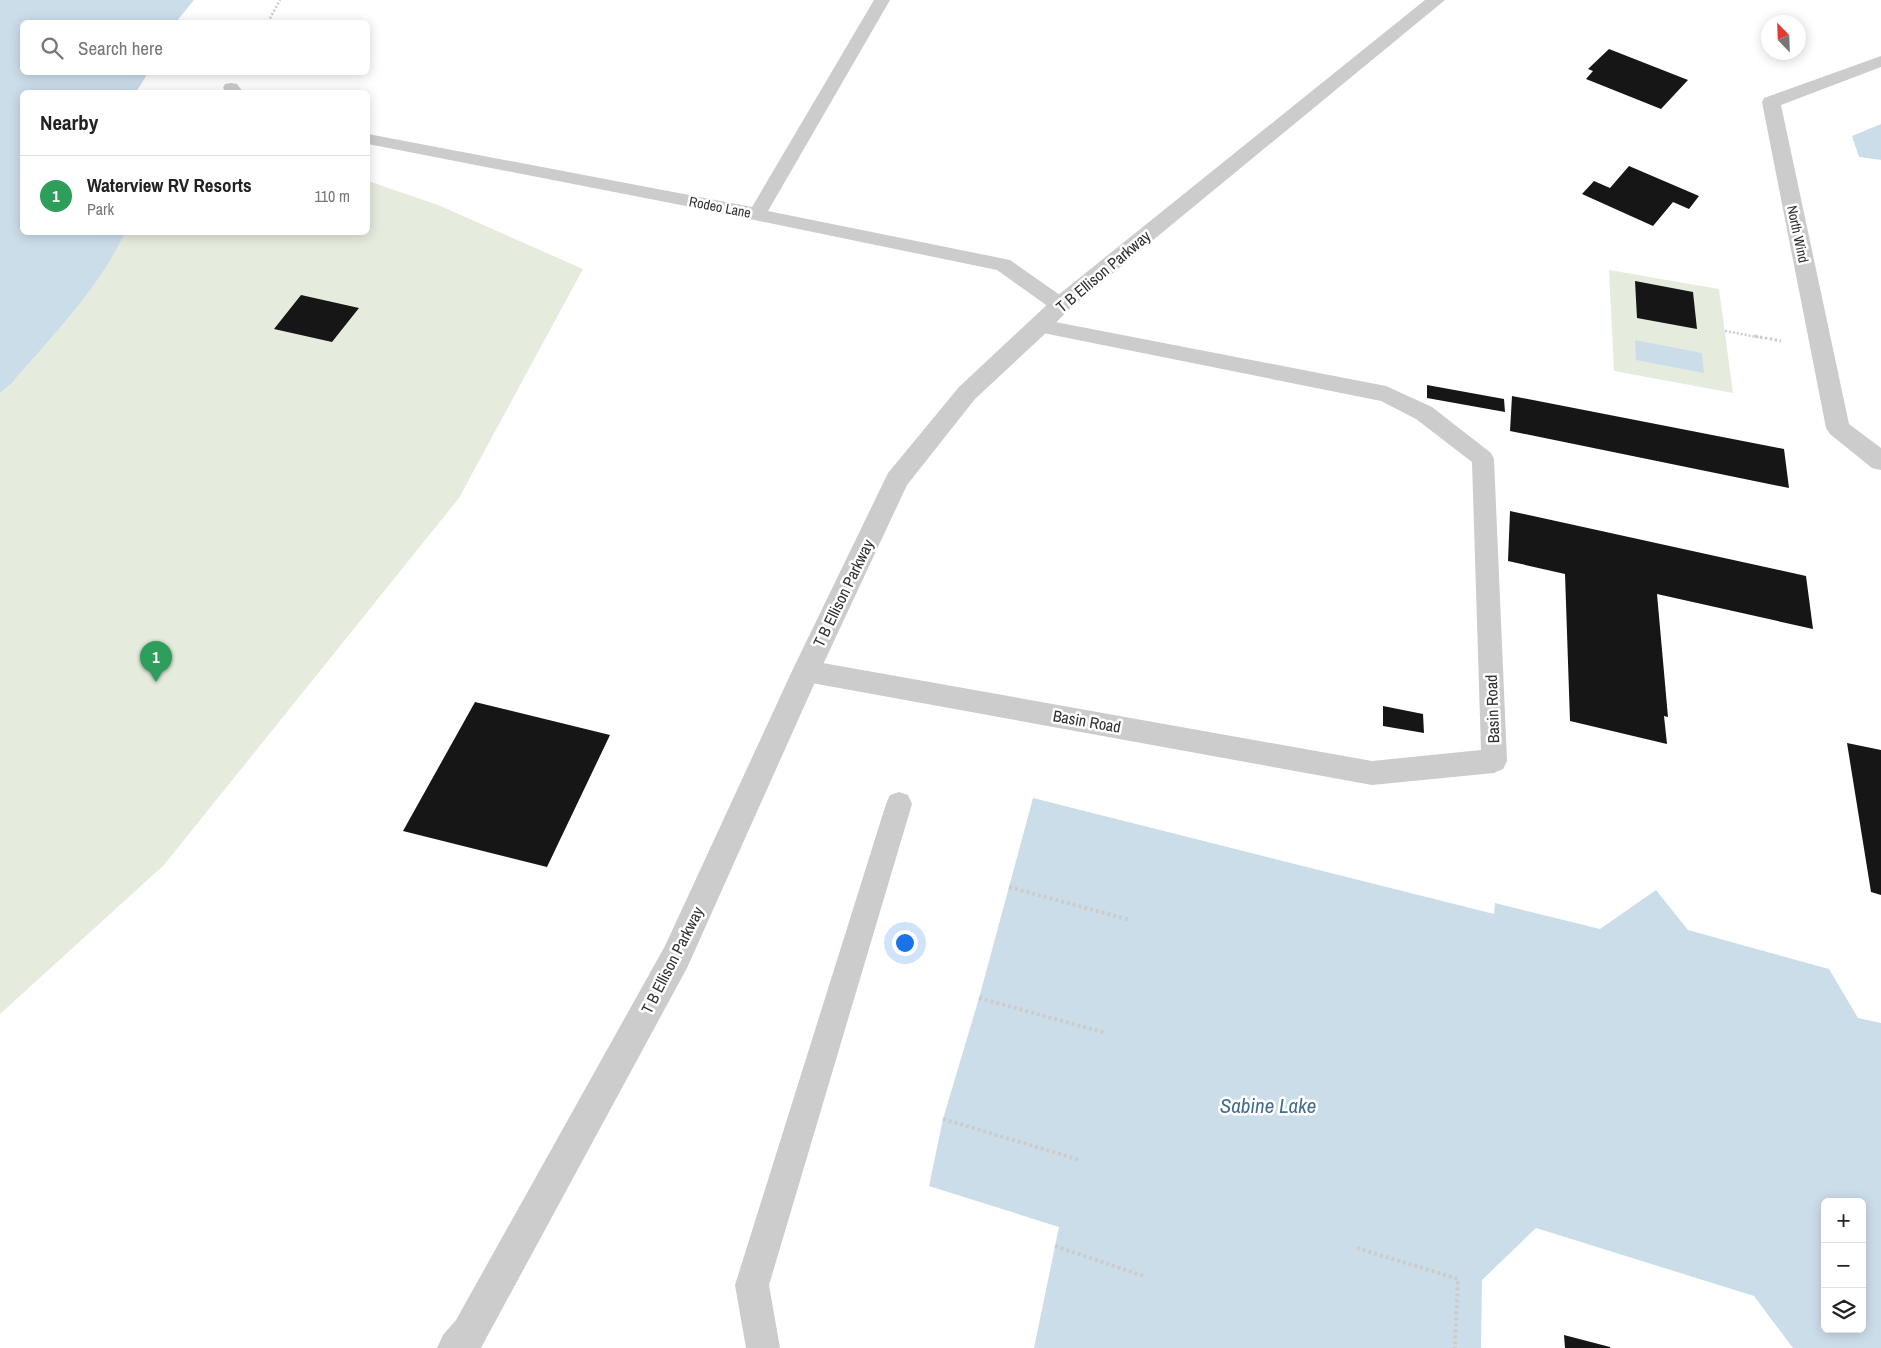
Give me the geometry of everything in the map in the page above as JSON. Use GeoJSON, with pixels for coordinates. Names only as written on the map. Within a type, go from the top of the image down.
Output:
{"type":"FeatureCollection","features":[{"type":"Feature","properties":{"kind":"street","name":"T B Ellison Parkway"},"geometry":{"type":"LineString","coordinates":[[456,1348],[469,1333],[676,957],[806,670],[897,480],[967,393],[1040,326],[1060,305],[1436,0]]}},
{"type":"Feature","properties":{"kind":"street","name":"North Wind"},"geometry":{"type":"LineString","coordinates":[[1881,61],[1771,102],[1838,428],[1881,461]]}},
{"type":"Feature","properties":{"kind":"lane"},"geometry":{"type":"LineString","coordinates":[[757,214],[882,0]]}},
{"type":"Feature","properties":{"kind":"lane","name":"Rodeo Lane"},"geometry":{"type":"LineString","coordinates":[[370,138],[757,214],[1003,265],[1060,305]]}},
{"type":"Feature","properties":{"kind":"lane","name":"Basin Road"},"geometry":{"type":"LineString","coordinates":[[806,670],[1372,773],[1494,761],[1483,459],[1424,412],[1386,394],[1040,326]]}},
{"type":"Feature","properties":{"kind":"lane"},"geometry":{"type":"LineString","coordinates":[[763,1348],[752,1285],[899,804]]}},
{"type":"Feature","properties":{"kind":"path"},"geometry":{"type":"LineString","coordinates":[[269,20],[280,0]]}},
{"type":"Feature","properties":{"kind":"path"},"geometry":{"type":"LineString","coordinates":[[1725,331],[1822,349]]}},
{"type":"Feature","properties":{"kind":"path"},"geometry":{"type":"LineString","coordinates":[[1009,887],[1130,920]]}},
{"type":"Feature","properties":{"kind":"path"},"geometry":{"type":"LineString","coordinates":[[979,998],[1106,1033]]}},
{"type":"Feature","properties":{"kind":"path"},"geometry":{"type":"LineString","coordinates":[[943,1119],[1080,1160]]}},
{"type":"Feature","properties":{"kind":"path"},"geometry":{"type":"LineString","coordinates":[[1055,1246],[1144,1276]]}},
{"type":"Feature","properties":{"kind":"path"},"geometry":{"type":"LineString","coordinates":[[1357,1248],[1458,1279],[1455,1348]]}},
{"type":"Feature","properties":{"kind":"shaded area"},"geometry":{"type":"Polygon","coordinates":[[[370,182],[438,205],[583,269],[459,498],[164,865],[0,1014],[0,393],[12,383],[74,311],[114,254],[124,235],[370,235],[370,182]]]}},
{"type":"Feature","properties":{"kind":"shaded area"},"geometry":{"type":"Polygon","coordinates":[[[1609,270],[1719,289],[1733,393],[1614,371],[1609,270]]]}},
{"type":"Feature","properties":{"kind":"water"},"geometry":{"type":"Polygon","coordinates":[[[0,0],[194,0],[178,20],[20,20],[20,75],[147,75],[137,90],[20,90],[20,235],[124,235],[102,273],[74,311],[12,383],[0,393],[0,0]]]}},
{"type":"Feature","properties":{"kind":"water"},"geometry":{"type":"Polygon","coordinates":[[[1881,124],[1881,160],[1859,157],[1852,136],[1881,124]]]}},
{"type":"Feature","properties":{"kind":"water"},"geometry":{"type":"Polygon","coordinates":[[[1635,340],[1702,353],[1704,373],[1636,360],[1635,340]]]}},
{"type":"Feature","properties":{"kind":"water","name":"Sabine Lake"},"geometry":{"type":"Polygon","coordinates":[[[1033,798],[1494,914],[1495,903],[1600,929],[1656,890],[1688,930],[1829,969],[1858,1018],[1881,1023],[1881,1348],[1793,1348],[1754,1296],[1536,1228],[1482,1280],[1481,1348],[1034,1348],[1059,1227],[929,1186],[943,1119],[979,998],[1033,798]]]}},
{"type":"Feature","properties":{"kind":"building"},"geometry":{"type":"Polygon","coordinates":[[[1609,49],[1688,80],[1661,109],[1586,79],[1593,71],[1588,69],[1609,49]]]}},
{"type":"Feature","properties":{"kind":"building"},"geometry":{"type":"Polygon","coordinates":[[[1629,166],[1699,196],[1689,209],[1673,202],[1653,226],[1582,194],[1594,181],[1610,188],[1629,166]]]}},
{"type":"Feature","properties":{"kind":"building"},"geometry":{"type":"Polygon","coordinates":[[[1635,281],[1693,292],[1697,329],[1637,318],[1635,281]]]}},
{"type":"Feature","properties":{"kind":"building"},"geometry":{"type":"Polygon","coordinates":[[[301,295],[359,308],[332,342],[274,329],[301,295]]]}},
{"type":"Feature","properties":{"kind":"building"},"geometry":{"type":"Polygon","coordinates":[[[1427,385],[1504,399],[1505,412],[1427,398],[1427,385]]]}},
{"type":"Feature","properties":{"kind":"building"},"geometry":{"type":"Polygon","coordinates":[[[1512,396],[1784,449],[1789,488],[1510,431],[1512,396]]]}},
{"type":"Feature","properties":{"kind":"building"},"geometry":{"type":"Polygon","coordinates":[[[1510,511],[1806,576],[1813,629],[1657,594],[1668,717],[1664,716],[1667,744],[1570,721],[1565,574],[1508,561],[1510,511]]]}},
{"type":"Feature","properties":{"kind":"building"},"geometry":{"type":"Polygon","coordinates":[[[475,702],[610,735],[547,867],[403,831],[475,702]]]}},
{"type":"Feature","properties":{"kind":"building"},"geometry":{"type":"Polygon","coordinates":[[[1383,706],[1423,714],[1424,733],[1383,726],[1383,706]]]}},
{"type":"Feature","properties":{"kind":"building"},"geometry":{"type":"Polygon","coordinates":[[[1847,743],[1881,750],[1881,895],[1871,892],[1847,743]]]}},
{"type":"Feature","properties":{"kind":"building"},"geometry":{"type":"Polygon","coordinates":[[[1564,1335],[1610,1347],[1610,1348],[1565,1348],[1564,1335]]]}},
{"type":"Feature","properties":{"kind":"place","name":"Waterview RV Resorts"},"geometry":{"type":"Point","coordinates":[156,682]}}]}
